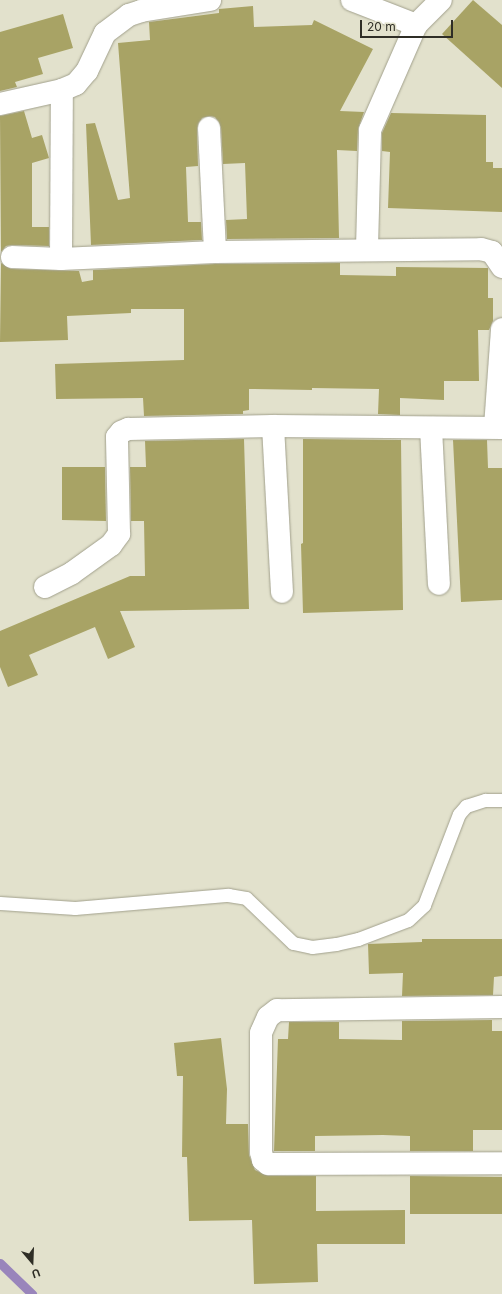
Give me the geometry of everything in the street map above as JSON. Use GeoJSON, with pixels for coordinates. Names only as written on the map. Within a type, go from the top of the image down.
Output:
{"type":"FeatureCollection","features":[{"type":"Feature","properties":{"kind":"street"},"geometry":{"type":"LineString","coordinates":[[0,104],[62,90],[80,80],[105,33],[115,23],[141,11],[210,0]]}},
{"type":"Feature","properties":{"kind":"street"},"geometry":{"type":"LineString","coordinates":[[352,0],[416,25]]}},
{"type":"Feature","properties":{"kind":"street"},"geometry":{"type":"LineString","coordinates":[[367,248],[370,130],[416,25],[441,0]]}},
{"type":"Feature","properties":{"kind":"street"},"geometry":{"type":"LineString","coordinates":[[61,259],[62,90]]}},
{"type":"Feature","properties":{"kind":"street"},"geometry":{"type":"LineString","coordinates":[[209,128],[216,252]]}},
{"type":"Feature","properties":{"kind":"street"},"geometry":{"type":"LineString","coordinates":[[12,257],[61,259],[216,252],[367,248],[481,249],[492,252],[502,266]]}},
{"type":"Feature","properties":{"kind":"street"},"geometry":{"type":"LineString","coordinates":[[45,587],[72,573],[111,545],[119,534],[117,437],[121,432],[128,429],[273,426],[499,428],[502,329]]}},
{"type":"Feature","properties":{"kind":"street"},"geometry":{"type":"LineString","coordinates":[[273,426],[282,592]]}},
{"type":"Feature","properties":{"kind":"street"},"geometry":{"type":"LineString","coordinates":[[431,428],[439,584]]}},
{"type":"Feature","properties":{"kind":"street"},"geometry":{"type":"LineString","coordinates":[[502,1007],[277,1010],[268,1017],[261,1033],[261,1152],[263,1160],[268,1164],[502,1163]]}},
{"type":"Feature","properties":{"kind":"lane"},"geometry":{"type":"LineString","coordinates":[[0,903],[75,908],[228,895],[246,898],[293,943],[312,948],[336,944],[358,939],[408,920],[424,905],[459,814],[466,806],[485,800],[502,800]]}},
{"type":"Feature","properties":{"kind":"building"},"geometry":{"type":"Polygon","coordinates":[[[473,0],[502,25],[502,88],[442,34],[473,0]]]}},
{"type":"Feature","properties":{"kind":"building"},"geometry":{"type":"Polygon","coordinates":[[[253,6],[254,27],[312,25],[314,20],[373,49],[340,111],[364,112],[358,129],[357,151],[337,150],[339,238],[227,239],[226,220],[247,219],[245,163],[223,164],[221,127],[215,117],[209,116],[202,118],[197,128],[198,166],[186,167],[188,222],[201,222],[202,240],[91,245],[86,124],[95,123],[118,200],[130,198],[118,43],[150,40],[149,22],[219,13],[219,9],[253,6]]]}},
{"type":"Feature","properties":{"kind":"building"},"geometry":{"type":"Polygon","coordinates":[[[63,14],[73,48],[38,58],[43,74],[15,82],[17,87],[0,91],[0,32],[63,14]]]}},
{"type":"Feature","properties":{"kind":"building"},"geometry":{"type":"Polygon","coordinates":[[[24,111],[32,138],[42,135],[49,158],[32,163],[32,227],[49,227],[49,246],[12,245],[6,246],[1,252],[0,116],[24,111]]]}},
{"type":"Feature","properties":{"kind":"building"},"geometry":{"type":"Polygon","coordinates":[[[391,113],[486,115],[486,162],[493,162],[493,168],[502,168],[502,212],[388,208],[390,152],[382,151],[382,133],[391,113]]]}},
{"type":"Feature","properties":{"kind":"building"},"geometry":{"type":"Polygon","coordinates":[[[1,263],[11,269],[79,271],[82,282],[93,280],[93,270],[215,264],[340,263],[340,275],[396,276],[396,267],[488,268],[488,298],[493,298],[493,321],[489,330],[478,330],[479,381],[444,381],[444,400],[400,398],[400,415],[378,414],[379,389],[312,388],[312,390],[249,389],[249,410],[243,411],[243,414],[144,416],[143,398],[56,399],[55,364],[184,360],[184,309],[131,309],[131,313],[67,316],[68,340],[0,342],[1,263]]]}},
{"type":"Feature","properties":{"kind":"building"},"geometry":{"type":"Polygon","coordinates":[[[244,439],[249,609],[120,611],[135,647],[108,659],[95,627],[29,655],[38,675],[8,687],[0,667],[0,631],[130,576],[145,576],[144,521],[131,521],[130,467],[146,467],[145,441],[244,439]]]}},
{"type":"Feature","properties":{"kind":"building"},"geometry":{"type":"Polygon","coordinates":[[[303,439],[401,440],[403,610],[303,613],[301,544],[303,543],[303,439]]]}},
{"type":"Feature","properties":{"kind":"building"},"geometry":{"type":"Polygon","coordinates":[[[453,440],[487,440],[488,468],[502,468],[502,600],[461,602],[453,440]]]}},
{"type":"Feature","properties":{"kind":"building"},"geometry":{"type":"Polygon","coordinates":[[[62,467],[105,467],[106,521],[62,520],[62,467]]]}},
{"type":"Feature","properties":{"kind":"building"},"geometry":{"type":"Polygon","coordinates":[[[422,939],[502,939],[502,976],[494,977],[493,995],[402,996],[403,973],[369,974],[368,944],[422,942],[422,939]]]}},
{"type":"Feature","properties":{"kind":"building"},"geometry":{"type":"Polygon","coordinates":[[[492,1020],[492,1031],[502,1031],[502,1130],[473,1130],[473,1151],[410,1151],[410,1136],[383,1135],[315,1136],[315,1151],[274,1151],[278,1039],[288,1039],[289,1022],[339,1022],[339,1039],[402,1040],[402,1021],[492,1020]]]}},
{"type":"Feature","properties":{"kind":"building"},"geometry":{"type":"Polygon","coordinates":[[[221,1038],[227,1089],[226,1124],[248,1124],[249,1155],[255,1170],[268,1176],[316,1176],[316,1211],[405,1210],[405,1244],[317,1244],[318,1282],[254,1284],[252,1220],[189,1221],[187,1157],[182,1157],[183,1076],[177,1076],[174,1043],[221,1038]]]}},
{"type":"Feature","properties":{"kind":"building"},"geometry":{"type":"Polygon","coordinates":[[[410,1176],[502,1177],[502,1214],[410,1214],[410,1176]]]}},
{"type":"Feature","properties":{"kind":"waterway"},"geometry":{"type":"LineString","coordinates":[[0,1263],[32,1294]]}}]}
